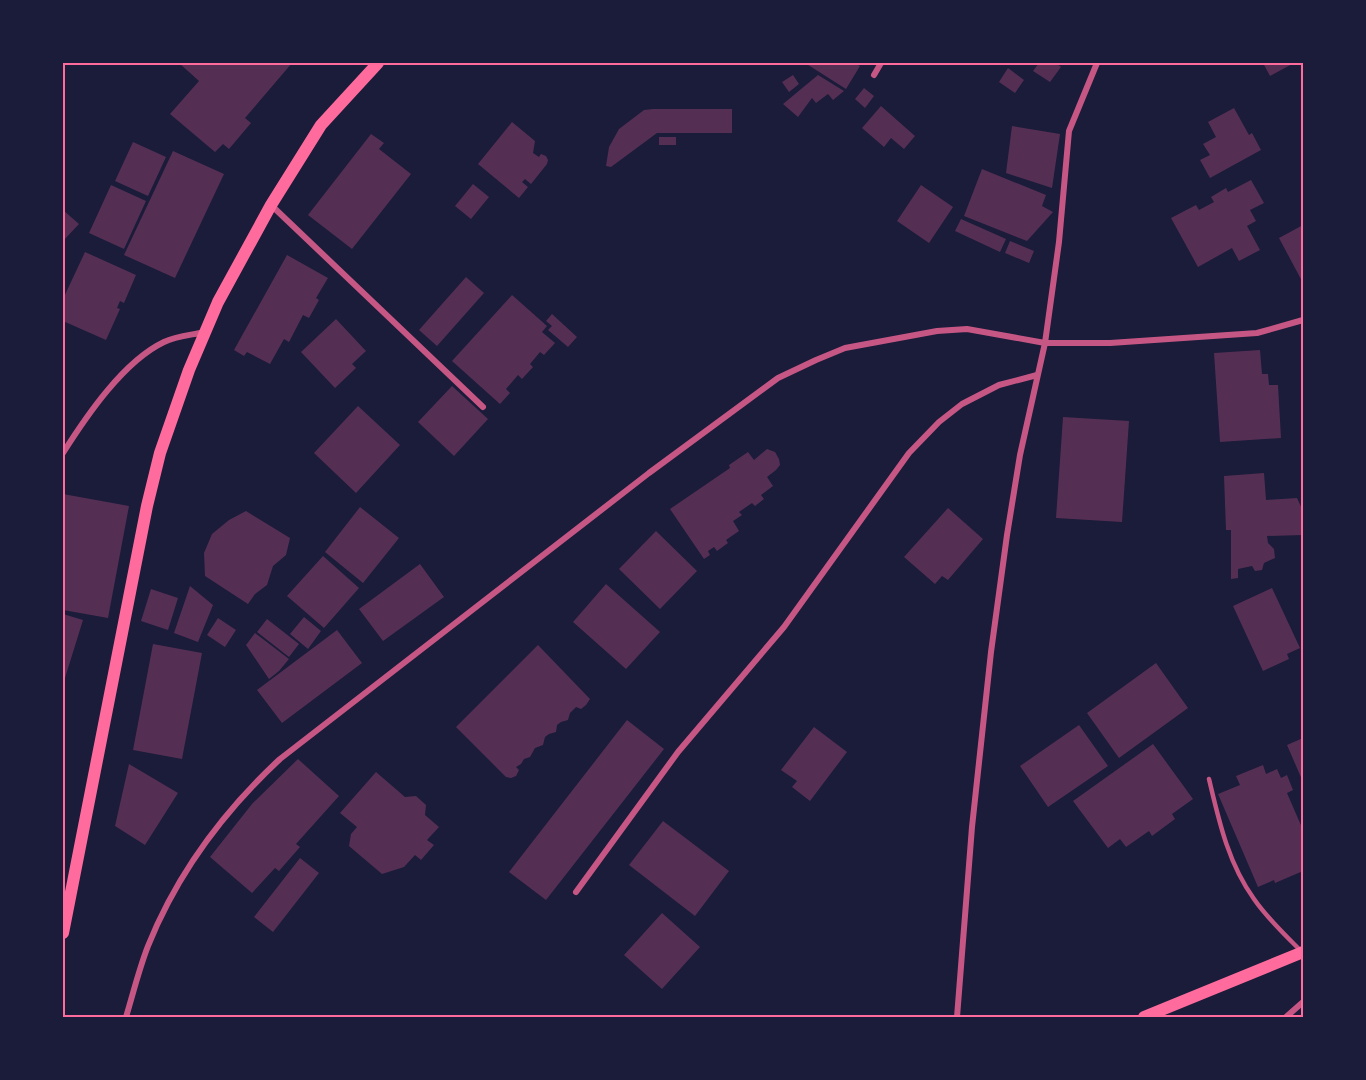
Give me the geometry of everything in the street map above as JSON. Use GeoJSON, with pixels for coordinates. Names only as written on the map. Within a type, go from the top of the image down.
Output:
{"type":"FeatureCollection","features":[{"type":"Feature","properties":{"kind":"main road"},"geometry":{"type":"LineString","coordinates":[[63,933],[147,506],[160,453],[218,302],[271,205],[321,125],[378,63]]}},
{"type":"Feature","properties":{"kind":"main road"},"geometry":{"type":"LineString","coordinates":[[1144,1017],[1303,952]]}},
{"type":"Feature","properties":{"kind":"street"},"geometry":{"type":"LineString","coordinates":[[874,75],[881,63]]}},
{"type":"Feature","properties":{"kind":"street"},"geometry":{"type":"LineString","coordinates":[[957,1017],[972,827],[991,652],[1020,455],[1045,343],[1059,242],[1070,131],[1097,63]]}},
{"type":"Feature","properties":{"kind":"street"},"geometry":{"type":"LineString","coordinates":[[271,205],[483,407]]}},
{"type":"Feature","properties":{"kind":"street"},"geometry":{"type":"LineString","coordinates":[[126,1017],[148,948],[169,901],[199,850],[259,778],[462,616],[778,378],[845,348],[937,330],[967,329],[1045,343],[1110,343],[1257,333],[1303,320]]}},
{"type":"Feature","properties":{"kind":"street"},"geometry":{"type":"LineString","coordinates":[[63,453],[125,370],[140,357],[166,341],[205,332]]}},
{"type":"Feature","properties":{"kind":"street"},"geometry":{"type":"LineString","coordinates":[[576,892],[678,752],[784,627],[909,453],[939,422],[962,404],[999,385],[1037,375]]}},
{"type":"Feature","properties":{"kind":"street"},"geometry":{"type":"LineString","coordinates":[[1286,1017],[1303,1002]]}},
{"type":"Feature","properties":{"kind":"lane"},"geometry":{"type":"LineString","coordinates":[[1209,779],[1220,829],[1237,873],[1254,900],[1303,952]]}},
{"type":"Feature","properties":{"kind":"building"},"geometry":{"type":"Polygon","coordinates":[[[179,63],[292,63],[245,118],[251,123],[229,149],[223,144],[215,152],[170,114],[199,81],[179,63]]]}},
{"type":"Feature","properties":{"kind":"building"},"geometry":{"type":"Polygon","coordinates":[[[805,63],[854,63],[860,66],[846,89],[805,63]]]}},
{"type":"Feature","properties":{"kind":"building"},"geometry":{"type":"Polygon","coordinates":[[[1039,63],[1056,63],[1061,67],[1050,82],[1033,71],[1039,63]]]}},
{"type":"Feature","properties":{"kind":"building"},"geometry":{"type":"Polygon","coordinates":[[[1263,63],[1294,63],[1270,76],[1263,63]]]}},
{"type":"Feature","properties":{"kind":"building"},"geometry":{"type":"Polygon","coordinates":[[[1008,68],[1024,80],[1015,93],[999,82],[1008,68]]]}},
{"type":"Feature","properties":{"kind":"building"},"geometry":{"type":"Polygon","coordinates":[[[793,75],[799,84],[789,92],[782,82],[793,75]]]}},
{"type":"Feature","properties":{"kind":"building"},"geometry":{"type":"Polygon","coordinates":[[[818,75],[844,91],[833,100],[828,94],[816,103],[812,98],[798,117],[783,104],[818,75]]]}},
{"type":"Feature","properties":{"kind":"building"},"geometry":{"type":"Polygon","coordinates":[[[864,88],[874,96],[865,108],[855,99],[864,88]]]}},
{"type":"Feature","properties":{"kind":"building"},"geometry":{"type":"Polygon","coordinates":[[[881,106],[915,136],[904,149],[891,138],[884,147],[862,128],[881,106]]]}},
{"type":"Feature","properties":{"kind":"building"},"geometry":{"type":"Polygon","coordinates":[[[1234,108],[1249,135],[1252,133],[1261,150],[1210,178],[1200,160],[1210,155],[1203,144],[1216,137],[1208,122],[1234,108]]]}},
{"type":"Feature","properties":{"kind":"building"},"geometry":{"type":"Polygon","coordinates":[[[732,109],[732,133],[657,133],[611,167],[606,166],[609,147],[619,129],[644,110],[732,109]]]}},
{"type":"Feature","properties":{"kind":"building"},"geometry":{"type":"Polygon","coordinates":[[[512,122],[535,141],[533,153],[539,157],[541,154],[546,156],[548,160],[531,184],[525,179],[522,182],[528,187],[519,198],[478,164],[512,122]]]}},
{"type":"Feature","properties":{"kind":"building"},"geometry":{"type":"Polygon","coordinates":[[[1012,126],[1060,134],[1052,188],[1006,173],[1012,126]]]}},
{"type":"Feature","properties":{"kind":"building"},"geometry":{"type":"Polygon","coordinates":[[[371,134],[384,143],[379,149],[411,174],[352,249],[308,215],[371,134]]]}},
{"type":"Feature","properties":{"kind":"building"},"geometry":{"type":"Polygon","coordinates":[[[659,137],[676,137],[676,145],[659,145],[659,137]]]}},
{"type":"Feature","properties":{"kind":"building"},"geometry":{"type":"Polygon","coordinates":[[[133,142],[166,157],[148,196],[115,181],[133,142]]]}},
{"type":"Feature","properties":{"kind":"building"},"geometry":{"type":"Polygon","coordinates":[[[173,151],[224,174],[175,278],[124,255],[173,151]]]}},
{"type":"Feature","properties":{"kind":"building"},"geometry":{"type":"Polygon","coordinates":[[[982,169],[1046,195],[1042,206],[1053,212],[1027,241],[964,216],[982,169]]]}},
{"type":"Feature","properties":{"kind":"building"},"geometry":{"type":"Polygon","coordinates":[[[1251,180],[1264,203],[1250,210],[1256,221],[1247,226],[1260,250],[1239,261],[1232,248],[1198,267],[1171,218],[1196,205],[1199,210],[1214,202],[1211,197],[1226,188],[1228,192],[1251,180]]]}},
{"type":"Feature","properties":{"kind":"building"},"geometry":{"type":"Polygon","coordinates":[[[473,184],[489,197],[471,219],[455,206],[473,184]]]}},
{"type":"Feature","properties":{"kind":"building"},"geometry":{"type":"Polygon","coordinates":[[[111,185],[146,201],[124,249],[89,233],[111,185]]]}},
{"type":"Feature","properties":{"kind":"building"},"geometry":{"type":"Polygon","coordinates":[[[921,185],[953,207],[929,243],[897,221],[921,185]]]}},
{"type":"Feature","properties":{"kind":"building"},"geometry":{"type":"Polygon","coordinates":[[[63,210],[79,224],[63,241],[63,210]]]}},
{"type":"Feature","properties":{"kind":"building"},"geometry":{"type":"Polygon","coordinates":[[[961,219],[1006,239],[1000,252],[955,231],[961,219]]]}},
{"type":"Feature","properties":{"kind":"building"},"geometry":{"type":"Polygon","coordinates":[[[1303,225],[1303,283],[1279,238],[1303,225]]]}},
{"type":"Feature","properties":{"kind":"building"},"geometry":{"type":"Polygon","coordinates":[[[1010,241],[1034,251],[1029,263],[1005,253],[1010,241]]]}},
{"type":"Feature","properties":{"kind":"building"},"geometry":{"type":"Polygon","coordinates":[[[85,252],[136,275],[124,303],[120,301],[117,308],[120,309],[106,340],[63,321],[63,299],[85,252]]]}},
{"type":"Feature","properties":{"kind":"building"},"geometry":{"type":"Polygon","coordinates":[[[287,255],[328,278],[316,298],[319,300],[309,318],[303,315],[289,342],[284,339],[270,364],[247,352],[244,356],[234,350],[287,255]]]}},
{"type":"Feature","properties":{"kind":"building"},"geometry":{"type":"Polygon","coordinates":[[[466,277],[484,293],[437,346],[419,330],[466,277]]]}},
{"type":"Feature","properties":{"kind":"building"},"geometry":{"type":"Polygon","coordinates":[[[512,295],[547,326],[542,332],[555,343],[544,355],[540,352],[530,364],[533,367],[522,379],[518,375],[506,389],[510,393],[500,404],[452,361],[512,295]]]}},
{"type":"Feature","properties":{"kind":"building"},"geometry":{"type":"Polygon","coordinates":[[[552,314],[577,337],[568,347],[548,330],[552,326],[546,321],[552,314]]]}},
{"type":"Feature","properties":{"kind":"building"},"geometry":{"type":"Polygon","coordinates":[[[336,319],[366,351],[352,364],[356,368],[335,388],[301,352],[336,319]]]}},
{"type":"Feature","properties":{"kind":"building"},"geometry":{"type":"Polygon","coordinates":[[[1260,350],[1262,374],[1268,374],[1269,385],[1278,385],[1281,438],[1220,442],[1214,353],[1260,350]]]}},
{"type":"Feature","properties":{"kind":"building"},"geometry":{"type":"Polygon","coordinates":[[[452,386],[488,419],[454,456],[418,422],[452,386]]]}},
{"type":"Feature","properties":{"kind":"building"},"geometry":{"type":"Polygon","coordinates":[[[358,406],[400,445],[356,493],[314,453],[358,406]]]}},
{"type":"Feature","properties":{"kind":"building"},"geometry":{"type":"Polygon","coordinates":[[[1063,417],[1129,421],[1122,522],[1056,518],[1063,417]]]}},
{"type":"Feature","properties":{"kind":"building"},"geometry":{"type":"Polygon","coordinates":[[[767,449],[775,452],[780,465],[767,477],[773,486],[761,495],[764,499],[755,506],[752,503],[739,512],[742,515],[733,521],[739,531],[726,540],[728,543],[717,551],[714,547],[708,551],[710,555],[704,559],[670,509],[730,468],[729,465],[748,452],[754,460],[767,449]]]}},
{"type":"Feature","properties":{"kind":"building"},"geometry":{"type":"Polygon","coordinates":[[[1264,473],[1266,500],[1297,498],[1303,511],[1303,535],[1267,536],[1268,543],[1274,549],[1275,558],[1264,563],[1262,570],[1255,571],[1252,566],[1238,569],[1238,578],[1231,579],[1231,530],[1226,530],[1224,476],[1264,473]]]}},
{"type":"Feature","properties":{"kind":"building"},"geometry":{"type":"Polygon","coordinates":[[[63,494],[129,506],[108,618],[63,610],[63,494]]]}},
{"type":"Feature","properties":{"kind":"building"},"geometry":{"type":"Polygon","coordinates":[[[360,507],[399,538],[363,583],[325,552],[360,507]]]}},
{"type":"Feature","properties":{"kind":"building"},"geometry":{"type":"Polygon","coordinates":[[[948,508],[983,539],[948,580],[942,576],[935,584],[904,557],[948,508]]]}},
{"type":"Feature","properties":{"kind":"building"},"geometry":{"type":"Polygon","coordinates":[[[246,511],[290,538],[286,555],[273,566],[267,585],[255,594],[248,604],[205,576],[204,553],[212,534],[229,520],[246,511]]]}},
{"type":"Feature","properties":{"kind":"building"},"geometry":{"type":"Polygon","coordinates":[[[656,531],[697,571],[660,609],[619,569],[656,531]]]}},
{"type":"Feature","properties":{"kind":"building"},"geometry":{"type":"Polygon","coordinates":[[[323,556],[359,588],[324,628],[287,596],[323,556]]]}},
{"type":"Feature","properties":{"kind":"building"},"geometry":{"type":"Polygon","coordinates":[[[420,564],[444,597],[383,641],[359,609],[420,564]]]}},
{"type":"Feature","properties":{"kind":"building"},"geometry":{"type":"Polygon","coordinates":[[[606,584],[660,632],[626,669],[573,622],[606,584]]]}},
{"type":"Feature","properties":{"kind":"building"},"geometry":{"type":"Polygon","coordinates":[[[190,586],[213,605],[198,642],[174,633],[190,586]]]}},
{"type":"Feature","properties":{"kind":"building"},"geometry":{"type":"Polygon","coordinates":[[[1272,588],[1300,648],[1287,654],[1289,659],[1263,671],[1233,606],[1272,588]]]}},
{"type":"Feature","properties":{"kind":"building"},"geometry":{"type":"Polygon","coordinates":[[[151,589],[178,598],[168,630],[141,621],[151,589]]]}},
{"type":"Feature","properties":{"kind":"building"},"geometry":{"type":"Polygon","coordinates":[[[63,614],[83,620],[65,678],[63,677],[63,614]]]}},
{"type":"Feature","properties":{"kind":"building"},"geometry":{"type":"Polygon","coordinates":[[[304,617],[321,631],[308,649],[290,634],[304,617]]]}},
{"type":"Feature","properties":{"kind":"building"},"geometry":{"type":"Polygon","coordinates":[[[218,618],[236,630],[225,647],[207,635],[218,618]]]}},
{"type":"Feature","properties":{"kind":"building"},"geometry":{"type":"Polygon","coordinates":[[[267,619],[299,644],[289,657],[257,632],[267,619]]]}},
{"type":"Feature","properties":{"kind":"building"},"geometry":{"type":"Polygon","coordinates":[[[337,630],[362,663],[282,723],[257,690],[337,630]]]}},
{"type":"Feature","properties":{"kind":"building"},"geometry":{"type":"Polygon","coordinates":[[[255,633],[289,659],[269,679],[246,645],[255,633]]]}},
{"type":"Feature","properties":{"kind":"building"},"geometry":{"type":"Polygon","coordinates":[[[153,644],[202,653],[182,759],[133,750],[153,644]]]}},
{"type":"Feature","properties":{"kind":"building"},"geometry":{"type":"Polygon","coordinates":[[[538,645],[590,699],[581,709],[576,707],[570,713],[568,720],[557,725],[556,732],[545,737],[543,745],[535,748],[530,757],[524,759],[516,767],[519,770],[516,776],[506,777],[456,727],[538,645]]]}},
{"type":"Feature","properties":{"kind":"building"},"geometry":{"type":"Polygon","coordinates":[[[1156,663],[1188,708],[1119,758],[1087,713],[1156,663]]]}},
{"type":"Feature","properties":{"kind":"building"},"geometry":{"type":"Polygon","coordinates":[[[627,720],[664,749],[546,900],[509,872],[627,720]]]}},
{"type":"Feature","properties":{"kind":"building"},"geometry":{"type":"Polygon","coordinates":[[[1079,725],[1108,766],[1048,807],[1020,766],[1079,725]]]}},
{"type":"Feature","properties":{"kind":"building"},"geometry":{"type":"Polygon","coordinates":[[[814,727],[847,752],[810,801],[792,787],[797,781],[781,770],[814,727]]]}},
{"type":"Feature","properties":{"kind":"building"},"geometry":{"type":"Polygon","coordinates":[[[1303,738],[1303,782],[1287,745],[1303,738]]]}},
{"type":"Feature","properties":{"kind":"building"},"geometry":{"type":"Polygon","coordinates":[[[1153,744],[1193,799],[1172,814],[1175,819],[1152,836],[1149,831],[1126,847],[1120,839],[1108,848],[1073,801],[1153,744]]]}},
{"type":"Feature","properties":{"kind":"building"},"geometry":{"type":"Polygon","coordinates":[[[298,759],[339,796],[296,844],[300,847],[279,871],[275,868],[252,893],[210,857],[252,804],[298,759]]]}},
{"type":"Feature","properties":{"kind":"building"},"geometry":{"type":"Polygon","coordinates":[[[129,764],[178,793],[145,845],[115,826],[129,764]]]}},
{"type":"Feature","properties":{"kind":"building"},"geometry":{"type":"Polygon","coordinates":[[[1263,765],[1266,774],[1277,769],[1281,778],[1287,775],[1293,790],[1287,793],[1303,830],[1303,871],[1275,883],[1274,880],[1258,887],[1218,794],[1240,785],[1236,776],[1263,765]]]}},
{"type":"Feature","properties":{"kind":"building"},"geometry":{"type":"Polygon","coordinates":[[[376,772],[405,797],[416,796],[426,805],[425,815],[439,827],[427,840],[434,845],[421,860],[415,855],[404,867],[382,874],[349,846],[351,834],[357,827],[340,813],[376,772]]]}},
{"type":"Feature","properties":{"kind":"building"},"geometry":{"type":"Polygon","coordinates":[[[663,821],[729,871],[695,916],[629,865],[663,821]]]}},
{"type":"Feature","properties":{"kind":"building"},"geometry":{"type":"Polygon","coordinates":[[[300,858],[319,873],[273,932],[254,917],[300,858]]]}},
{"type":"Feature","properties":{"kind":"building"},"geometry":{"type":"Polygon","coordinates":[[[662,913],[700,947],[662,989],[624,955],[662,913]]]}}]}
